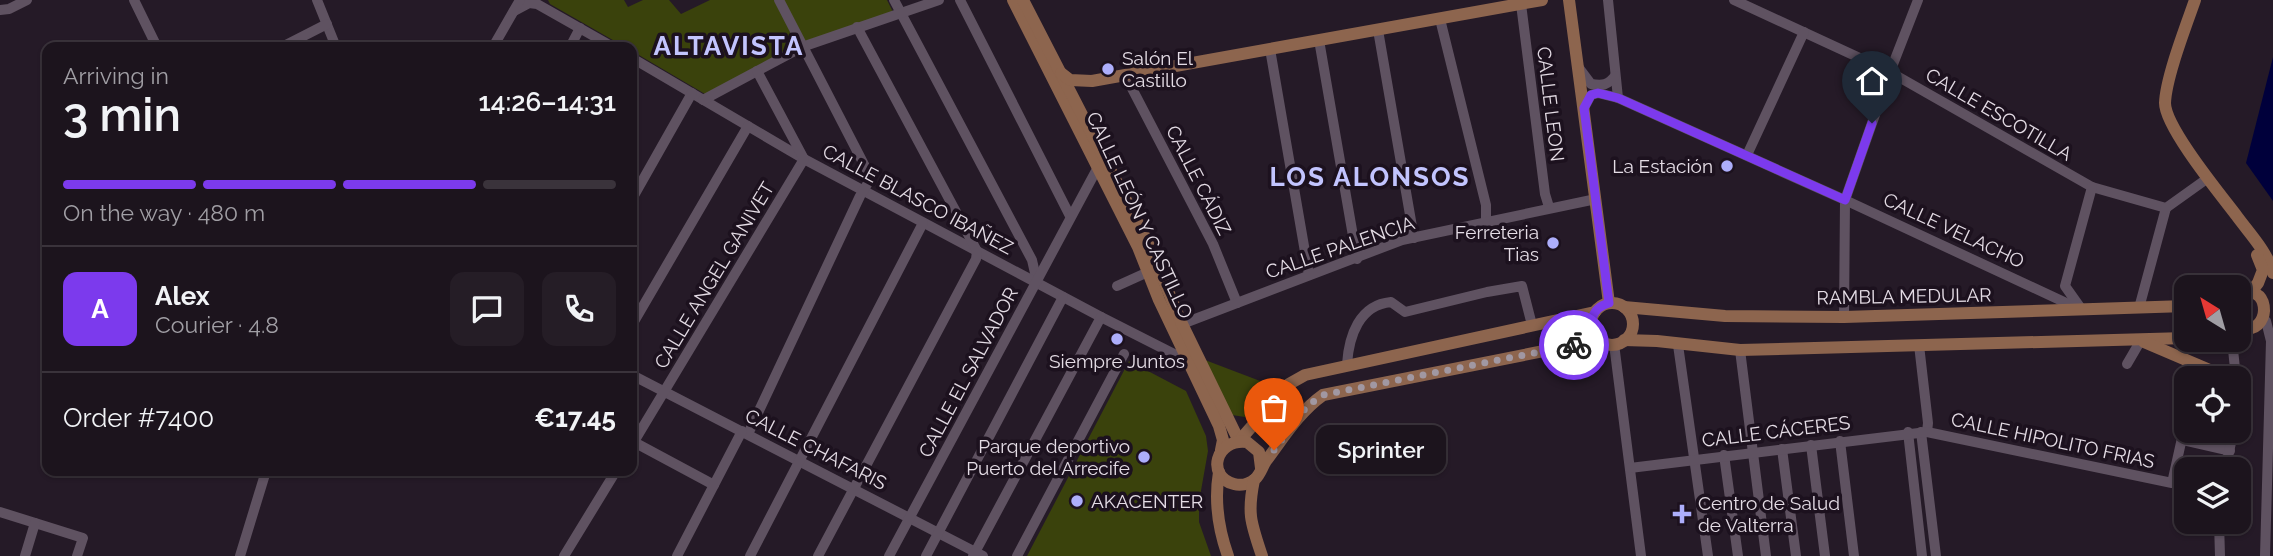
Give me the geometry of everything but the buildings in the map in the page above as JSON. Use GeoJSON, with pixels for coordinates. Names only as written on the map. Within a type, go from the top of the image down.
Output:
{"type":"FeatureCollection","features":[{"type":"Feature","properties":{"kind":"main road","name":"CALLE LEÓN Y CASTILLO"},"geometry":{"type":"LineString","coordinates":[[1013,0],[1139,247],[1219,426],[1223,440],[1221,450]]}},
{"type":"Feature","properties":{"kind":"main road","name":"CALLE LEÓN Y CASTILLO"},"geometry":{"type":"LineString","coordinates":[[1023,0],[1146,239],[1182,324],[1238,441]]}},
{"type":"Feature","properties":{"kind":"main road"},"geometry":{"type":"LineString","coordinates":[[1061,73],[1070,80],[1092,81],[1542,0]]}},
{"type":"Feature","properties":{"kind":"main road"},"geometry":{"type":"LineString","coordinates":[[1569,0],[1578,68],[1586,87],[1584,108],[1609,303]]}},
{"type":"Feature","properties":{"kind":"main road"},"geometry":{"type":"LineString","coordinates":[[2195,0],[2165,103],[2172,124],[2268,260],[2273,274]]}},
{"type":"Feature","properties":{"kind":"main road"},"geometry":{"type":"LineString","coordinates":[[1076,102],[1076,93],[1092,81]]}},
{"type":"Feature","properties":{"kind":"main road"},"geometry":{"type":"LineString","coordinates":[[2250,235],[2263,270],[2258,283],[2251,288]]}},
{"type":"Feature","properties":{"kind":"main road"},"geometry":{"type":"LineString","coordinates":[[2251,295],[2270,300],[2266,321],[2251,329]]}},
{"type":"Feature","properties":{"kind":"main road"},"geometry":{"type":"LineString","coordinates":[[1619,342],[1632,330],[1633,323],[1624,307],[1609,303],[1595,312],[1305,375],[1289,384],[1238,441],[1221,450],[1217,465],[1219,472],[1224,479],[1239,485],[1258,474],[1300,415],[1323,395],[1598,340],[1619,342],[1657,341],[1741,350],[2174,339]]}},
{"type":"Feature","properties":{"kind":"main road","name":"RAMBLA MEDULAR"},"geometry":{"type":"LineString","coordinates":[[1624,307],[1724,316],[1843,317],[2174,307]]}},
{"type":"Feature","properties":{"kind":"main road"},"geometry":{"type":"LineString","coordinates":[[1595,312],[1592,330],[1598,340]]}},
{"type":"Feature","properties":{"kind":"main road"},"geometry":{"type":"LineString","coordinates":[[2141,340],[2164,356],[2201,366]]}},
{"type":"Feature","properties":{"kind":"main road"},"geometry":{"type":"LineString","coordinates":[[1231,423],[1237,427],[1246,427],[1259,420]]}},
{"type":"Feature","properties":{"kind":"main road"},"geometry":{"type":"LineString","coordinates":[[1238,441],[1254,446],[1262,460],[1249,504],[1262,556]]}},
{"type":"Feature","properties":{"kind":"main road"},"geometry":{"type":"LineString","coordinates":[[1219,472],[1216,491],[1219,529],[1228,556]]}},
{"type":"Feature","properties":{"kind":"street"},"geometry":{"type":"LineString","coordinates":[[0,10],[9,9],[27,0]]}},
{"type":"Feature","properties":{"kind":"street"},"geometry":{"type":"LineString","coordinates":[[134,0],[155,42]]}},
{"type":"Feature","properties":{"kind":"street"},"geometry":{"type":"LineString","coordinates":[[317,0],[334,42]]}},
{"type":"Feature","properties":{"kind":"street"},"geometry":{"type":"LineString","coordinates":[[496,42],[520,0]]}},
{"type":"Feature","properties":{"kind":"street"},"geometry":{"type":"LineString","coordinates":[[677,556],[745,433],[871,177],[779,0]]}},
{"type":"Feature","properties":{"kind":"street"},"geometry":{"type":"LineString","coordinates":[[894,0],[1031,260],[1037,282]]}},
{"type":"Feature","properties":{"kind":"street"},"geometry":{"type":"LineString","coordinates":[[703,100],[802,47],[939,0]]}},
{"type":"Feature","properties":{"kind":"street"},"geometry":{"type":"LineString","coordinates":[[960,0],[1070,216]]}},
{"type":"Feature","properties":{"kind":"street"},"geometry":{"type":"LineString","coordinates":[[1608,0],[1618,98]]}},
{"type":"Feature","properties":{"kind":"street","name":"CALLE ESCOTILLA"},"geometry":{"type":"LineString","coordinates":[[1734,0],[1890,72],[2092,187],[2166,208]]}},
{"type":"Feature","properties":{"kind":"street"},"geometry":{"type":"LineString","coordinates":[[1843,317],[1845,200],[1918,0]]}},
{"type":"Feature","properties":{"kind":"street"},"geometry":{"type":"LineString","coordinates":[[514,11],[529,3],[546,5],[604,42]]}},
{"type":"Feature","properties":{"kind":"street","name":"CALLE LEON"},"geometry":{"type":"LineString","coordinates":[[1521,4],[1549,208]]}},
{"type":"Feature","properties":{"kind":"street"},"geometry":{"type":"LineString","coordinates":[[1440,19],[1486,205],[1486,222]]}},
{"type":"Feature","properties":{"kind":"street"},"geometry":{"type":"LineString","coordinates":[[292,42],[327,24]]}},
{"type":"Feature","properties":{"kind":"street"},"geometry":{"type":"LineString","coordinates":[[818,556],[976,259],[977,251],[857,27]]}},
{"type":"Feature","properties":{"kind":"street"},"geometry":{"type":"LineString","coordinates":[[573,42],[580,28]]}},
{"type":"Feature","properties":{"kind":"street"},"geometry":{"type":"LineString","coordinates":[[1378,30],[1414,238]]}},
{"type":"Feature","properties":{"kind":"street"},"geometry":{"type":"LineString","coordinates":[[1747,155],[1804,32]]}},
{"type":"Feature","properties":{"kind":"street"},"geometry":{"type":"LineString","coordinates":[[1319,40],[1357,259]]}},
{"type":"Feature","properties":{"kind":"street"},"geometry":{"type":"LineString","coordinates":[[1270,49],[1310,275]]}},
{"type":"Feature","properties":{"kind":"street","name":"CALLE BLASCO IBAÑEZ"},"geometry":{"type":"LineString","coordinates":[[637,64],[804,159],[1176,355],[1190,366]]}},
{"type":"Feature","properties":{"kind":"street"},"geometry":{"type":"LineString","coordinates":[[757,71],[804,159]]}},
{"type":"Feature","properties":{"kind":"street","name":"CALLE CÁDIZ"},"geometry":{"type":"LineString","coordinates":[[1125,75],[1213,244],[1237,303]]}},
{"type":"Feature","properties":{"kind":"street"},"geometry":{"type":"LineString","coordinates":[[1586,87],[1609,83],[1615,75]]}},
{"type":"Feature","properties":{"kind":"street"},"geometry":{"type":"LineString","coordinates":[[637,190],[692,93]]}},
{"type":"Feature","properties":{"kind":"street","name":"CALLE VELACHO"},"geometry":{"type":"LineString","coordinates":[[1584,108],[1591,95],[1598,93],[1618,98],[2083,311]]}},
{"type":"Feature","properties":{"kind":"street"},"geometry":{"type":"LineString","coordinates":[[637,316],[748,125]]}},
{"type":"Feature","properties":{"kind":"street","name":"CALLE ANGEL GANIVET"},"geometry":{"type":"LineString","coordinates":[[637,435],[804,159]]}},
{"type":"Feature","properties":{"kind":"street","name":"CALLE EL SALVADOR"},"geometry":{"type":"LineString","coordinates":[[889,556],[1098,167]]}},
{"type":"Feature","properties":{"kind":"street"},"geometry":{"type":"LineString","coordinates":[[2139,309],[2166,208],[2208,178]]}},
{"type":"Feature","properties":{"kind":"street"},"geometry":{"type":"LineString","coordinates":[[2083,311],[2065,286],[2092,187]]}},
{"type":"Feature","properties":{"kind":"street","name":"CALLE PALENCIA"},"geometry":{"type":"LineString","coordinates":[[1182,324],[1414,238],[1596,199]]}},
{"type":"Feature","properties":{"kind":"street"},"geometry":{"type":"LineString","coordinates":[[750,556],[923,223]]}},
{"type":"Feature","properties":{"kind":"street"},"geometry":{"type":"LineString","coordinates":[[1117,286],[1148,272]]}},
{"type":"Feature","properties":{"kind":"street"},"geometry":{"type":"LineString","coordinates":[[1347,364],[1347,353],[1357,322],[1380,303],[1391,302],[1405,312],[1522,286],[1532,325]]}},
{"type":"Feature","properties":{"kind":"street"},"geometry":{"type":"LineString","coordinates":[[926,556],[1063,297]]}},
{"type":"Feature","properties":{"kind":"street"},"geometry":{"type":"LineString","coordinates":[[977,555],[1101,317]]}},
{"type":"Feature","properties":{"kind":"street"},"geometry":{"type":"LineString","coordinates":[[2265,556],[2271,341],[2266,321]]}},
{"type":"Feature","properties":{"kind":"street"},"geometry":{"type":"LineString","coordinates":[[2127,364],[2141,340]]}},
{"type":"Feature","properties":{"kind":"street"},"geometry":{"type":"LineString","coordinates":[[1619,342],[1630,468],[1642,556]]}},
{"type":"Feature","properties":{"kind":"street"},"geometry":{"type":"LineString","coordinates":[[1678,345],[1708,556]]}},
{"type":"Feature","properties":{"kind":"street"},"geometry":{"type":"LineString","coordinates":[[1919,345],[1936,556]]}},
{"type":"Feature","properties":{"kind":"street"},"geometry":{"type":"LineString","coordinates":[[1741,350],[1766,556]]}},
{"type":"Feature","properties":{"kind":"street"},"geometry":{"type":"LineString","coordinates":[[1017,556],[1124,354]]}},
{"type":"Feature","properties":{"kind":"street","name":"CALLE CHAFARIS"},"geometry":{"type":"LineString","coordinates":[[637,377],[910,517],[977,555]]}},
{"type":"Feature","properties":{"kind":"street"},"geometry":{"type":"LineString","coordinates":[[1908,432],[1922,556]]}},
{"type":"Feature","properties":{"kind":"street","name":"CALLE CÁCERES"},"geometry":{"type":"LineString","coordinates":[[1630,468],[1924,432]]}},
{"type":"Feature","properties":{"kind":"street","name":"CALLE HIPOLITO FRIAS"},"geometry":{"type":"LineString","coordinates":[[1924,432],[2172,483],[2181,443]]}},
{"type":"Feature","properties":{"kind":"street"},"geometry":{"type":"LineString","coordinates":[[1840,441],[1854,556]]}},
{"type":"Feature","properties":{"kind":"street"},"geometry":{"type":"LineString","coordinates":[[2195,443],[2230,451]]}},
{"type":"Feature","properties":{"kind":"street"},"geometry":{"type":"LineString","coordinates":[[2228,457],[2232,443]]}},
{"type":"Feature","properties":{"kind":"street"},"geometry":{"type":"LineString","coordinates":[[1811,445],[1825,556]]}},
{"type":"Feature","properties":{"kind":"street"},"geometry":{"type":"LineString","coordinates":[[637,446],[714,485]]}},
{"type":"Feature","properties":{"kind":"street"},"geometry":{"type":"LineString","coordinates":[[1782,449],[1796,556]]}},
{"type":"Feature","properties":{"kind":"street"},"geometry":{"type":"LineString","coordinates":[[1724,455],[1738,556]]}},
{"type":"Feature","properties":{"kind":"street"},"geometry":{"type":"LineString","coordinates":[[240,556],[264,476]]}},
{"type":"Feature","properties":{"kind":"street"},"geometry":{"type":"LineString","coordinates":[[564,556],[613,476]]}},
{"type":"Feature","properties":{"kind":"street"},"geometry":{"type":"LineString","coordinates":[[0,512],[82,538],[78,556]]}},
{"type":"Feature","properties":{"kind":"street"},"geometry":{"type":"LineString","coordinates":[[25,556],[35,523]]}},
{"type":"Feature","properties":{"kind":"street"},"geometry":{"type":"LineString","coordinates":[[2219,534],[2220,556]]}},
{"type":"Feature","properties":{"kind":"green space"},"geometry":{"type":"Polygon","coordinates":[[[548,0],[624,0],[628,7],[643,0],[669,0],[681,14],[710,0],[774,0],[798,46],[705,94],[637,54],[637,42],[616,42],[550,4],[548,0]]]}},
{"type":"Feature","properties":{"kind":"green space"},"geometry":{"type":"Polygon","coordinates":[[[784,0],[887,0],[893,12],[805,42],[784,0]]]}},
{"type":"Feature","properties":{"kind":"green space"},"geometry":{"type":"Polygon","coordinates":[[[1205,360],[1273,386],[1245,417],[1232,415],[1205,360]]]}},
{"type":"Feature","properties":{"kind":"green space","name":"Parque deportivo Puerto del Arrecife"},"geometry":{"type":"Polygon","coordinates":[[[1129,361],[1186,391],[1206,436],[1208,451],[1199,502],[1199,522],[1211,556],[1027,556],[1129,361]]]}},
{"type":"Feature","properties":{"kind":"shaded area"},"geometry":{"type":"Polygon","coordinates":[[[2273,57],[2273,201],[2246,163],[2273,57]]]}},
{"type":"Feature","properties":{"kind":"way so far"},"geometry":{"type":"LineString","coordinates":[[1274,450],[1307,406],[1323,395],[1574,345]]}},
{"type":"Feature","properties":{"kind":"place","name":"Salón El Castillo"},"geometry":{"type":"Point","coordinates":[1108,69]}},
{"type":"Feature","properties":{"kind":"place","name":"La Estación"},"geometry":{"type":"Point","coordinates":[1727,166]}},
{"type":"Feature","properties":{"kind":"place","name":"Ferreteria Tias"},"geometry":{"type":"Point","coordinates":[1553,243]}},
{"type":"Feature","properties":{"kind":"place","name":"Siempre Juntos"},"geometry":{"type":"Point","coordinates":[1117,339]}},
{"type":"Feature","properties":{"kind":"place","name":"Sprinter"},"geometry":{"type":"Point","coordinates":[1274,450]}},
{"type":"Feature","properties":{"kind":"place","name":"Parque deportivo Puerto del Arrecife"},"geometry":{"type":"Point","coordinates":[1144,457]}},
{"type":"Feature","properties":{"kind":"place","name":"AKACENTER"},"geometry":{"type":"Point","coordinates":[1077,501]}},
{"type":"Feature","properties":{"kind":"place","name":"Centro de Salud de Valterra"},"geometry":{"type":"Point","coordinates":[1682,514]}},
{"type":"Feature","properties":{"kind":"district","name":"ALTAVISTA"},"geometry":{"type":"Point","coordinates":[729,46]}},
{"type":"Feature","properties":{"kind":"district","name":"LOS ALONSOS"},"geometry":{"type":"Point","coordinates":[1370,177]}},
{"type":"Feature","properties":{"kind":"route"},"geometry":{"type":"LineString","coordinates":[[1574,345],[1598,340],[1592,330],[1592,318],[1599,308],[1609,303],[1584,108],[1591,95],[1598,93],[1618,98],[1845,200],[1872,123]]}}]}
